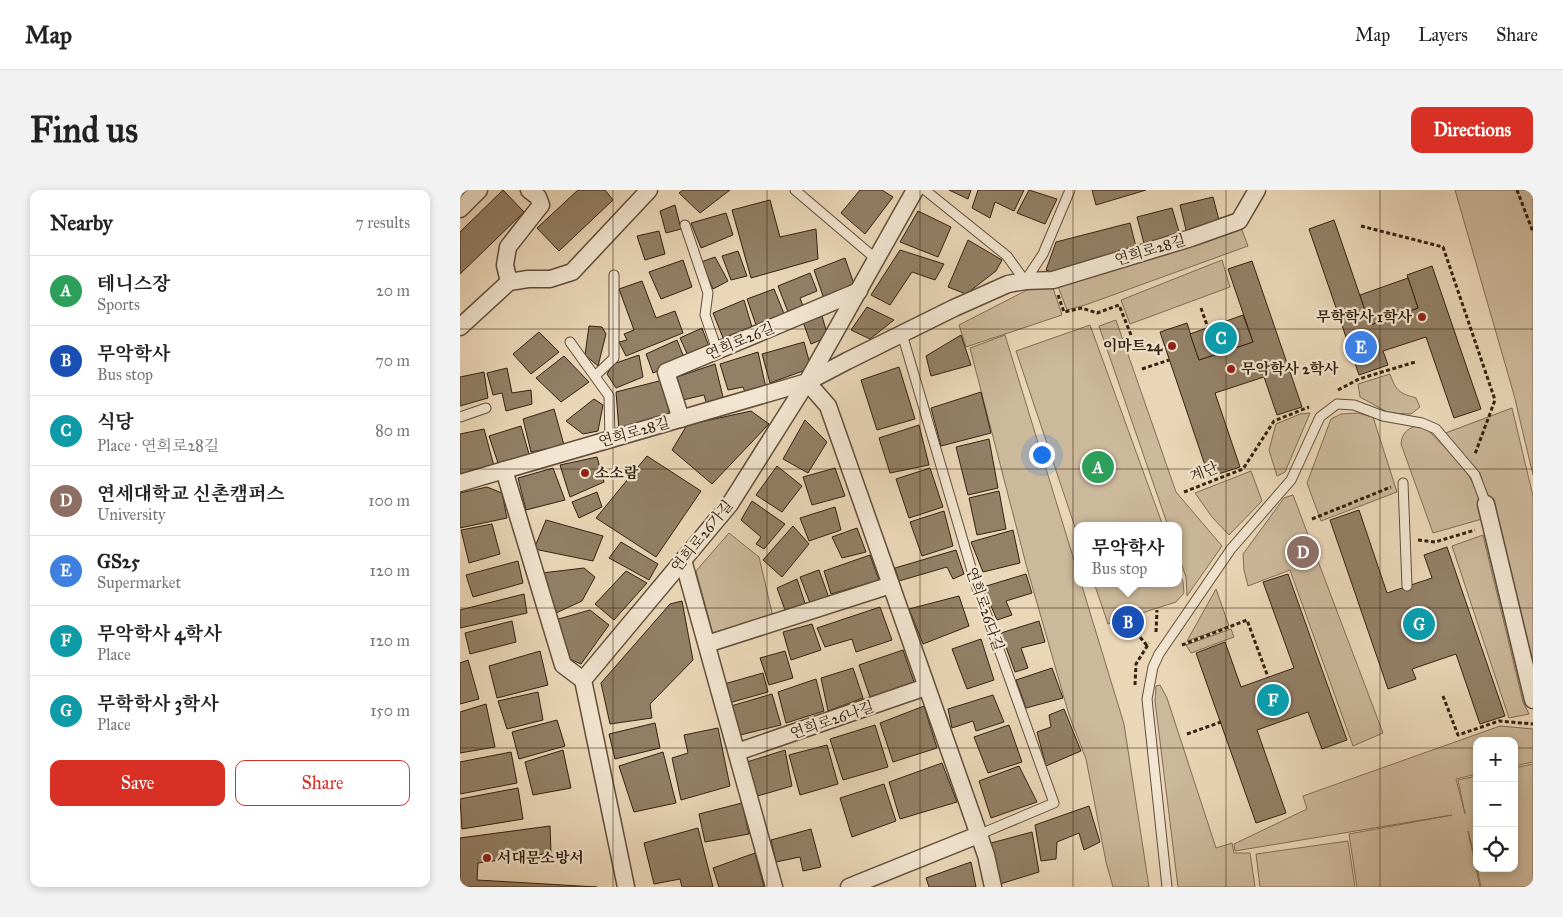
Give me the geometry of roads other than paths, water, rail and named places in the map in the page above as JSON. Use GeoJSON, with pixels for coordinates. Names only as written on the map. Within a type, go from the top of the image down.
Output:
{"type":"FeatureCollection","features":[{"type":"Feature","properties":{"kind":"street"},"geometry":{"type":"LineString","coordinates":[[460,209],[479,190]]}},
{"type":"Feature","properties":{"kind":"street"},"geometry":{"type":"LineString","coordinates":[[509,282],[505,265],[508,247],[541,205],[538,197],[529,190]]}},
{"type":"Feature","properties":{"kind":"street"},"geometry":{"type":"LineString","coordinates":[[460,327],[509,282],[528,279],[550,279],[572,272],[649,190]]}},
{"type":"Feature","properties":{"kind":"street"},"geometry":{"type":"LineString","coordinates":[[915,190],[807,382],[828,406],[986,855],[994,887]]}},
{"type":"Feature","properties":{"kind":"street","name":"연희로28길"},"geometry":{"type":"LineString","coordinates":[[460,483],[807,382],[954,308],[1008,284],[1053,280],[1191,238],[1239,221],[1257,190]]}},
{"type":"Feature","properties":{"kind":"street","name":"연희로26길"},"geometry":{"type":"LineString","coordinates":[[681,419],[666,372],[858,291]]}},
{"type":"Feature","properties":{"kind":"street","name":"연희로26가길"},"geometry":{"type":"LineString","coordinates":[[584,680],[730,504],[807,382]]}},
{"type":"Feature","properties":{"kind":"street"},"geometry":{"type":"LineString","coordinates":[[504,470],[563,665],[584,680],[626,887]]}},
{"type":"Feature","properties":{"kind":"street"},"geometry":{"type":"LineString","coordinates":[[1486,504],[1533,700]]}},
{"type":"Feature","properties":{"kind":"street"},"geometry":{"type":"LineString","coordinates":[[683,560],[774,887]]}},
{"type":"Feature","properties":{"kind":"street"},"geometry":{"type":"LineString","coordinates":[[707,644],[891,585]]}},
{"type":"Feature","properties":{"kind":"street","name":"연희로26나길"},"geometry":{"type":"LineString","coordinates":[[737,752],[926,687]]}},
{"type":"Feature","properties":{"kind":"street"},"geometry":{"type":"LineString","coordinates":[[849,887],[978,835]]}},
{"type":"Feature","properties":{"kind":"lane"},"geometry":{"type":"LineString","coordinates":[[794,190],[876,259]]}},
{"type":"Feature","properties":{"kind":"lane"},"geometry":{"type":"LineString","coordinates":[[924,190],[1007,256],[1025,281],[1043,254],[1070,190]]}},
{"type":"Feature","properties":{"kind":"lane"},"geometry":{"type":"LineString","coordinates":[[685,225],[708,293],[705,315],[717,350]]}},
{"type":"Feature","properties":{"kind":"lane"},"geometry":{"type":"LineString","coordinates":[[595,376],[614,358],[614,275]]}},
{"type":"Feature","properties":{"kind":"lane","name":"연희로26다길"},"geometry":{"type":"LineString","coordinates":[[902,334],[977,588],[1054,803],[978,835]]}},
{"type":"Feature","properties":{"kind":"lane"},"geometry":{"type":"LineString","coordinates":[[570,342],[609,396],[610,439]]}},
{"type":"Feature","properties":{"kind":"lane"},"geometry":{"type":"LineString","coordinates":[[1167,887],[1147,699],[1153,667],[1231,549],[1291,480],[1320,417],[1337,404],[1344,403],[1383,416],[1422,422],[1436,429],[1474,475],[1486,504]]}},
{"type":"Feature","properties":{"kind":"lane"},"geometry":{"type":"LineString","coordinates":[[460,417],[486,408]]}},
{"type":"Feature","properties":{"kind":"lane"},"geometry":{"type":"LineString","coordinates":[[1403,482],[1407,586]]}},
{"type":"Feature","properties":{"kind":"place","name":"무학학사 1학사"},"geometry":{"type":"Point","coordinates":[1422,317]}},
{"type":"Feature","properties":{"kind":"place","name":"식당"},"geometry":{"type":"Point","coordinates":[1221,338]}},
{"type":"Feature","properties":{"kind":"place","name":"이마트24"},"geometry":{"type":"Point","coordinates":[1172,346]}},
{"type":"Feature","properties":{"kind":"place","name":"GS25"},"geometry":{"type":"Point","coordinates":[1361,347]}},
{"type":"Feature","properties":{"kind":"place","name":"무악학사 2학사"},"geometry":{"type":"Point","coordinates":[1231,369]}},
{"type":"Feature","properties":{"kind":"place","name":"테니스장"},"geometry":{"type":"Point","coordinates":[1098,467]}},
{"type":"Feature","properties":{"kind":"place","name":"소소람"},"geometry":{"type":"Point","coordinates":[585,473]}},
{"type":"Feature","properties":{"kind":"place","name":"연세대학교 신촌캠퍼스"},"geometry":{"type":"Point","coordinates":[1303,552]}},
{"type":"Feature","properties":{"kind":"place","name":"무악학사"},"geometry":{"type":"Point","coordinates":[1128,622]}},
{"type":"Feature","properties":{"kind":"place","name":"무학학사 3학사"},"geometry":{"type":"Point","coordinates":[1419,624]}},
{"type":"Feature","properties":{"kind":"place","name":"무악학사 4학사"},"geometry":{"type":"Point","coordinates":[1273,700]}},
{"type":"Feature","properties":{"kind":"place","name":"서대문소방서"},"geometry":{"type":"Point","coordinates":[487,858]}}]}
